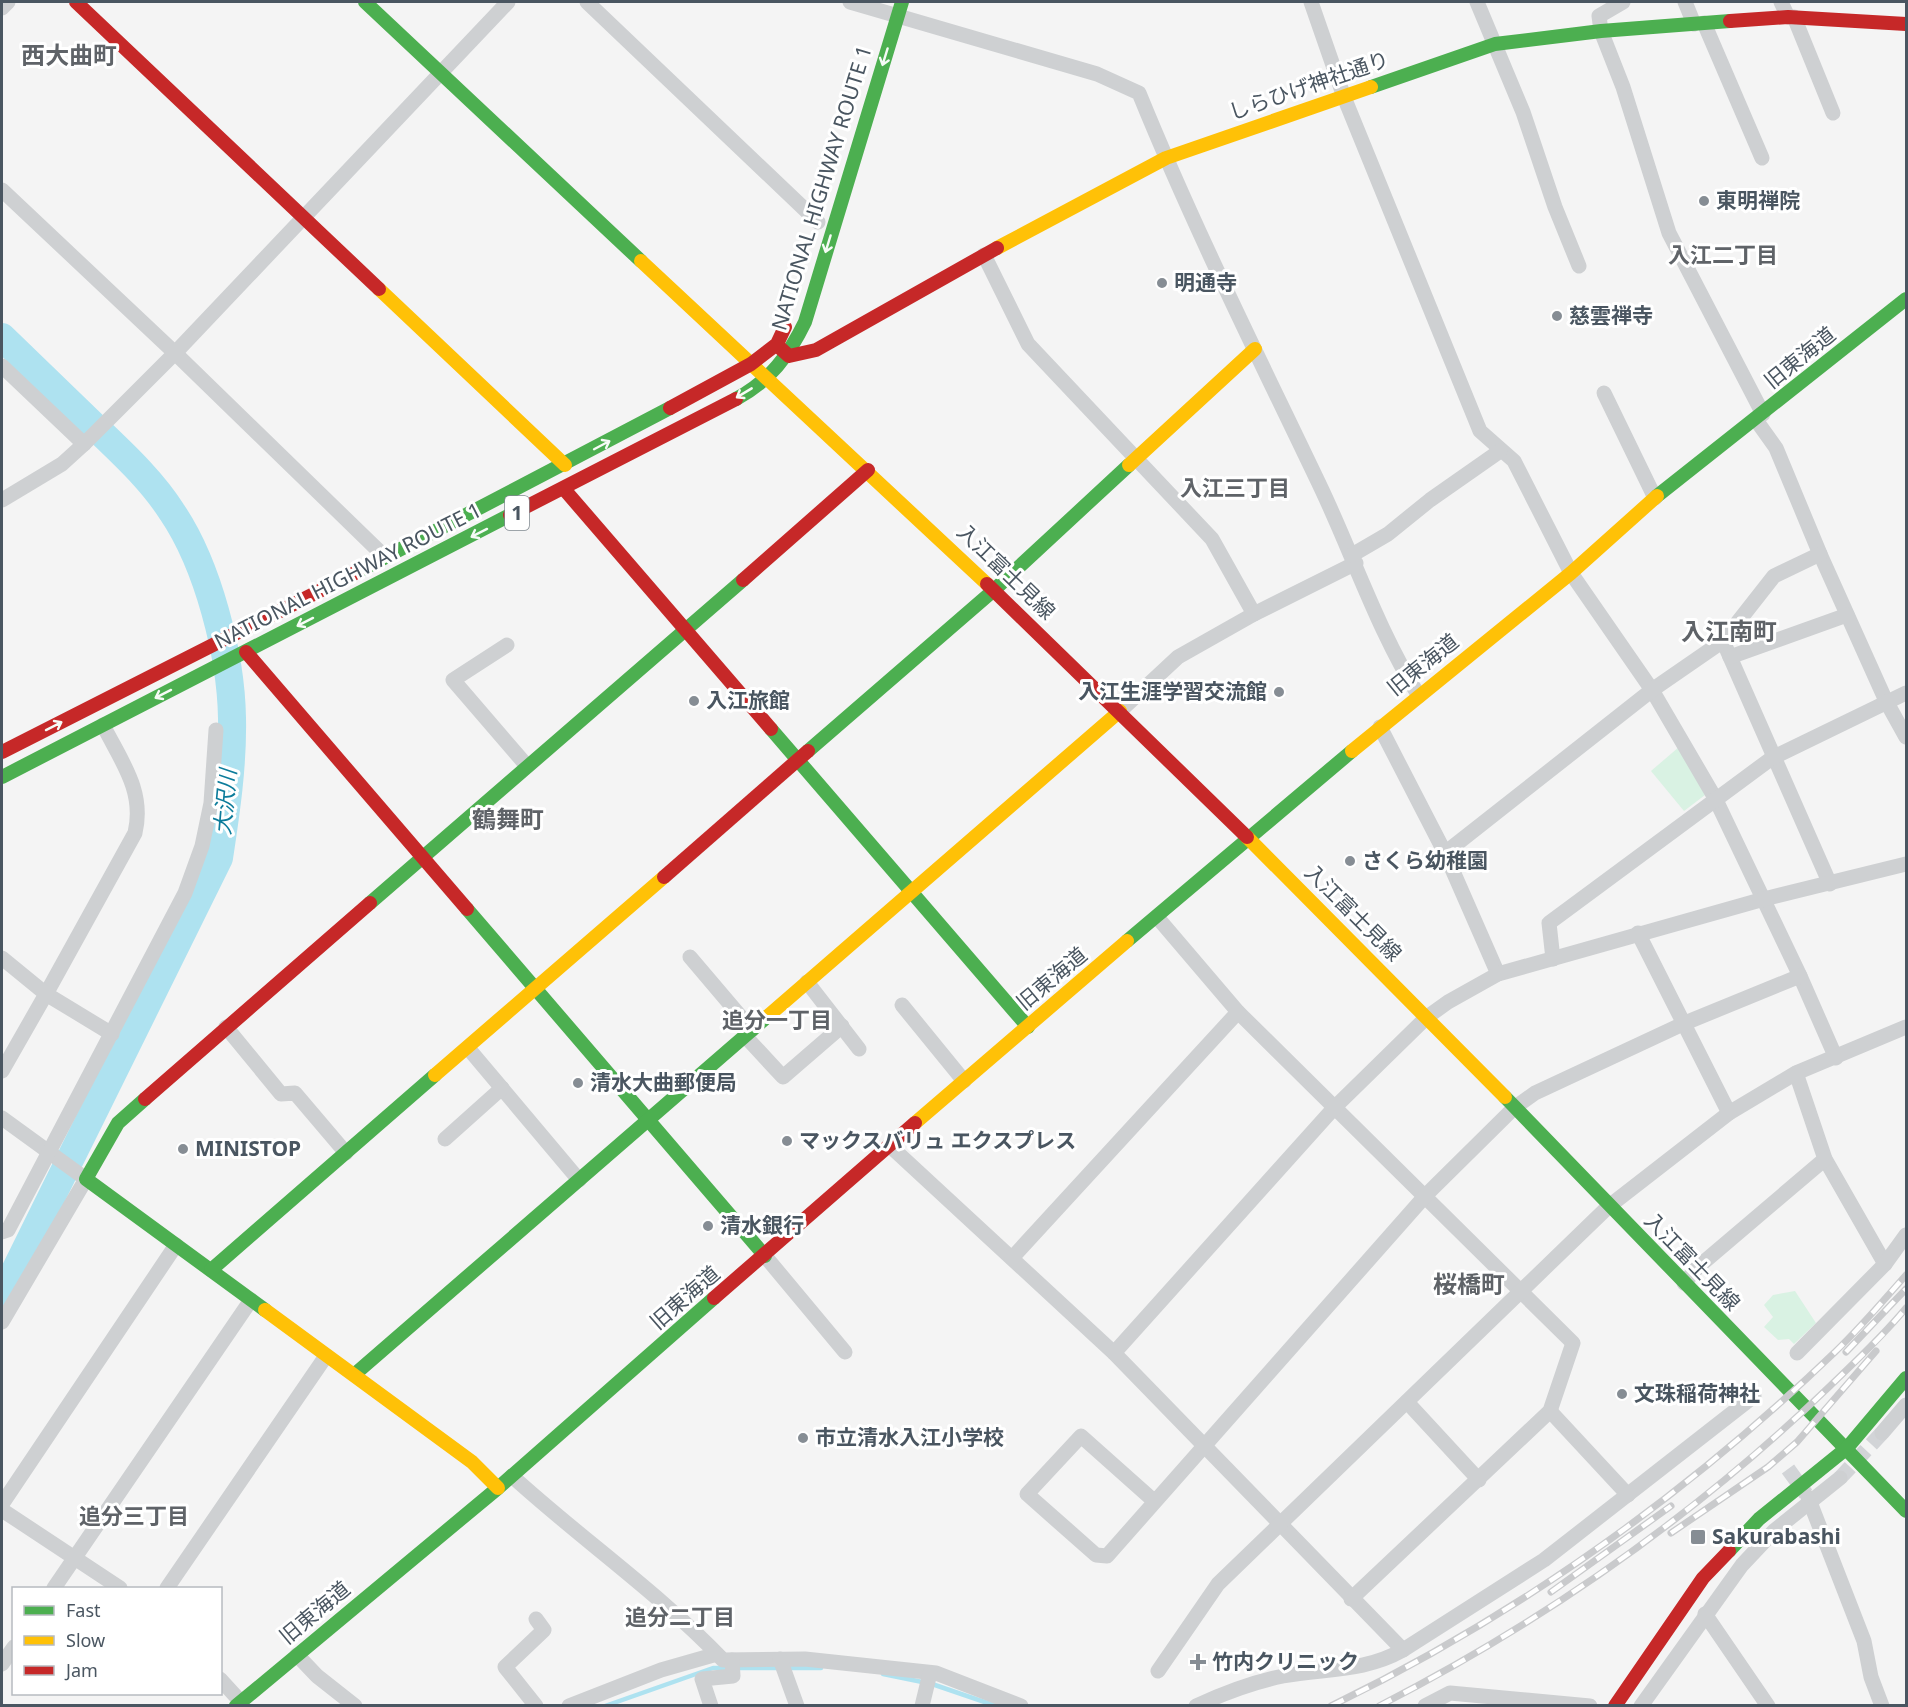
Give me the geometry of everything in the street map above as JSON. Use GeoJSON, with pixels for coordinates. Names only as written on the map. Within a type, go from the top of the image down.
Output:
{"type":"FeatureCollection","features":[{"type":"Feature","properties":{"kind":"main road"},"geometry":{"type":"LineString","coordinates":[[75,2],[565,465]]}},
{"type":"Feature","properties":{"kind":"main road","name":"入江富士見線"},"geometry":{"type":"LineString","coordinates":[[365,2],[767,379],[868,470],[1120,711],[1427,1017],[1608,1207],[1847,1448],[1906,1511]]}},
{"type":"Feature","properties":{"kind":"main road","name":"NATIONAL HIGHWAY ROUTE 1"},"geometry":{"type":"LineString","coordinates":[[2,777],[564,489],[743,395],[767,379],[789,356],[805,321],[899,8]]}},
{"type":"Feature","properties":{"kind":"main road","name":"しらひげ神社通り"},"geometry":{"type":"LineString","coordinates":[[789,356],[816,350],[984,255],[1166,158],[1495,44],[1601,31],[1791,17],[1906,24]]}},
{"type":"Feature","properties":{"kind":"main road","name":"旧東海道"},"geometry":{"type":"LineString","coordinates":[[239,1704],[512,1476],[889,1145],[1158,917],[1248,837],[1571,573],[1655,498],[1906,299]]}},
{"type":"Feature","properties":{"kind":"main road","name":"NATIONAL HIGHWAY ROUTE 1"},"geometry":{"type":"LineString","coordinates":[[2,752],[233,637],[565,465],[751,364],[777,344],[790,316]]}},
{"type":"Feature","properties":{"kind":"main road"},"geometry":{"type":"LineString","coordinates":[[777,344],[789,356]]}},
{"type":"Feature","properties":{"kind":"main road"},"geometry":{"type":"LineString","coordinates":[[211,1270],[994,590],[1255,350]]}},
{"type":"Feature","properties":{"kind":"main road"},"geometry":{"type":"LineString","coordinates":[[498,1488],[472,1462],[355,1374],[326,1356],[86,1179],[118,1124],[226,1027],[686,631],[868,470]]}},
{"type":"Feature","properties":{"kind":"main road"},"geometry":{"type":"LineString","coordinates":[[564,489],[1029,1027]]}},
{"type":"Feature","properties":{"kind":"main road"},"geometry":{"type":"LineString","coordinates":[[242,654],[255,665],[650,1119],[765,1256]]}},
{"type":"Feature","properties":{"kind":"main road"},"geometry":{"type":"LineString","coordinates":[[355,1374],[1120,711]]}},
{"type":"Feature","properties":{"kind":"main road"},"geometry":{"type":"LineString","coordinates":[[1617,1705],[1703,1578],[1759,1519],[1847,1448],[1906,1378]]}},
{"type":"Feature","properties":{"kind":"street"},"geometry":{"type":"LineString","coordinates":[[2,8],[8,2]]}},
{"type":"Feature","properties":{"kind":"street"},"geometry":{"type":"LineString","coordinates":[[2,500],[62,464],[84,444],[175,353],[301,217],[508,2]]}},
{"type":"Feature","properties":{"kind":"street"},"geometry":{"type":"LineString","coordinates":[[587,2],[818,222]]}},
{"type":"Feature","properties":{"kind":"street"},"geometry":{"type":"LineString","coordinates":[[850,2],[882,11],[899,8],[1096,74],[1139,93],[1166,158],[1354,559],[1398,663],[1419,696]]}},
{"type":"Feature","properties":{"kind":"street"},"geometry":{"type":"LineString","coordinates":[[1311,2],[1344,97],[1480,431],[1514,461],[1571,573],[1652,690],[1715,798],[1800,975],[1836,1058]]}},
{"type":"Feature","properties":{"kind":"street"},"geometry":{"type":"LineString","coordinates":[[1477,2],[1523,112],[1555,207],[1579,266]]}},
{"type":"Feature","properties":{"kind":"street"},"geometry":{"type":"LineString","coordinates":[[1623,2],[1599,16],[1601,31],[1623,87],[1669,234],[1776,448],[1847,615],[1886,701],[1906,737]]}},
{"type":"Feature","properties":{"kind":"street"},"geometry":{"type":"LineString","coordinates":[[1685,2],[1699,24],[1762,158]]}},
{"type":"Feature","properties":{"kind":"street"},"geometry":{"type":"LineString","coordinates":[[1781,2],[1791,17],[1833,113]]}},
{"type":"Feature","properties":{"kind":"street"},"geometry":{"type":"LineString","coordinates":[[2,190],[175,353],[385,557]]}},
{"type":"Feature","properties":{"kind":"street"},"geometry":{"type":"LineString","coordinates":[[984,255],[1028,344],[1212,538],[1254,614]]}},
{"type":"Feature","properties":{"kind":"street"},"geometry":{"type":"LineString","coordinates":[[2,366],[84,444]]}},
{"type":"Feature","properties":{"kind":"street"},"geometry":{"type":"LineString","coordinates":[[1604,393],[1655,498]]}},
{"type":"Feature","properties":{"kind":"street"},"geometry":{"type":"LineString","coordinates":[[1120,711],[1179,657],[1354,559],[1430,500],[1500,451]]}},
{"type":"Feature","properties":{"kind":"street"},"geometry":{"type":"LineString","coordinates":[[1445,853],[1652,690],[1723,641],[1774,576],[1820,554]]}},
{"type":"Feature","properties":{"kind":"street"},"geometry":{"type":"LineString","coordinates":[[1730,657],[1847,615]]}},
{"type":"Feature","properties":{"kind":"street"},"geometry":{"type":"LineString","coordinates":[[1723,641],[1772,758],[1830,885]]}},
{"type":"Feature","properties":{"kind":"street"},"geometry":{"type":"LineString","coordinates":[[507,645],[453,680],[527,766]]}},
{"type":"Feature","properties":{"kind":"street"},"geometry":{"type":"LineString","coordinates":[[1553,959],[1549,923],[1772,758],[1906,693]]}},
{"type":"Feature","properties":{"kind":"street"},"geometry":{"type":"LineString","coordinates":[[2,1071],[135,833],[140,815],[135,787],[103,725]]}},
{"type":"Feature","properties":{"kind":"street"},"geometry":{"type":"LineString","coordinates":[[1380,727],[1445,853],[1498,974]]}},
{"type":"Feature","properties":{"kind":"street"},"geometry":{"type":"LineString","coordinates":[[2,1232],[8,1230],[50,1154],[185,893],[202,846],[211,803],[216,730]]}},
{"type":"Feature","properties":{"kind":"street"},"geometry":{"type":"LineString","coordinates":[[1114,1353],[1334,1108],[1427,1017],[1448,1002],[1498,974],[1764,899],[1830,885],[1906,864]]}},
{"type":"Feature","properties":{"kind":"street"},"geometry":{"type":"LineString","coordinates":[[1158,917],[1238,1012],[1334,1108],[1426,1195],[1573,1343],[1550,1411],[1351,1599]]}},
{"type":"Feature","properties":{"kind":"street"},"geometry":{"type":"LineString","coordinates":[[1638,933],[1729,1113]]}},
{"type":"Feature","properties":{"kind":"street"},"geometry":{"type":"LineString","coordinates":[[690,957],[783,1077],[842,1026]]}},
{"type":"Feature","properties":{"kind":"street"},"geometry":{"type":"LineString","coordinates":[[2,958],[46,994],[112,1034]]}},
{"type":"Feature","properties":{"kind":"street"},"geometry":{"type":"LineString","coordinates":[[1154,1501],[1081,1436],[1027,1494],[1096,1555],[1107,1556],[1426,1195],[1514,1108],[1535,1093],[1685,1023],[1800,975]]}},
{"type":"Feature","properties":{"kind":"street"},"geometry":{"type":"LineString","coordinates":[[807,982],[859,1048]]}},
{"type":"Feature","properties":{"kind":"street"},"geometry":{"type":"LineString","coordinates":[[902,1005],[964,1081]]}},
{"type":"Feature","properties":{"kind":"street"},"geometry":{"type":"LineString","coordinates":[[1012,1258],[1238,1012]]}},
{"type":"Feature","properties":{"kind":"street"},"geometry":{"type":"LineString","coordinates":[[226,1027],[281,1094],[295,1093],[346,1153]]}},
{"type":"Feature","properties":{"kind":"street"},"geometry":{"type":"LineString","coordinates":[[1158,1671],[1218,1584],[1608,1207],[1729,1113],[1796,1073],[1906,1027]]}},
{"type":"Feature","properties":{"kind":"street"},"geometry":{"type":"LineString","coordinates":[[468,1048],[579,1180]]}},
{"type":"Feature","properties":{"kind":"street"},"geometry":{"type":"LineString","coordinates":[[1796,1073],[1825,1159],[1885,1264]]}},
{"type":"Feature","properties":{"kind":"street"},"geometry":{"type":"LineString","coordinates":[[445,1139],[502,1088]]}},
{"type":"Feature","properties":{"kind":"street"},"geometry":{"type":"LineString","coordinates":[[2,1118],[86,1179],[2,1322]]}},
{"type":"Feature","properties":{"kind":"street"},"geometry":{"type":"LineString","coordinates":[[889,1145],[1114,1353],[1403,1650]]}},
{"type":"Feature","properties":{"kind":"street"},"geometry":{"type":"LineString","coordinates":[[1684,1283],[1698,1267],[1825,1159]]}},
{"type":"Feature","properties":{"kind":"street"},"geometry":{"type":"LineString","coordinates":[[1797,1353],[1885,1264],[1906,1235]]}},
{"type":"Feature","properties":{"kind":"street"},"geometry":{"type":"LineString","coordinates":[[2,1504],[176,1245]]}},
{"type":"Feature","properties":{"kind":"street"},"geometry":{"type":"LineString","coordinates":[[765,1256],[845,1352]]}},
{"type":"Feature","properties":{"kind":"street"},"geometry":{"type":"LineString","coordinates":[[55,1587],[251,1300]]}},
{"type":"Feature","properties":{"kind":"street"},"geometry":{"type":"LineString","coordinates":[[169,1587],[326,1356]]}},
{"type":"Feature","properties":{"kind":"street"},"geometry":{"type":"LineString","coordinates":[[1196,1706],[1245,1686],[1282,1676],[1382,1662],[1544,1560],[1754,1396]]}},
{"type":"Feature","properties":{"kind":"street"},"geometry":{"type":"LineString","coordinates":[[1407,1402],[1479,1480]]}},
{"type":"Feature","properties":{"kind":"street"},"geometry":{"type":"LineString","coordinates":[[1881,1433],[1906,1405]]}},
{"type":"Feature","properties":{"kind":"street"},"geometry":{"type":"LineString","coordinates":[[1550,1411],[1628,1495]]}},
{"type":"Feature","properties":{"kind":"street"},"geometry":{"type":"LineString","coordinates":[[512,1476],[563,1523],[602,1551],[683,1620],[723,1660],[780,1659],[930,1673],[1015,1704]]}},
{"type":"Feature","properties":{"kind":"street"},"geometry":{"type":"LineString","coordinates":[[1641,1706],[1742,1565],[1809,1499],[1840,1478]]}},
{"type":"Feature","properties":{"kind":"street"},"geometry":{"type":"LineString","coordinates":[[1809,1499],[1864,1641],[1871,1677],[1882,1706]]}},
{"type":"Feature","properties":{"kind":"street"},"geometry":{"type":"LineString","coordinates":[[2,1510],[74,1560],[118,1587]]}},
{"type":"Feature","properties":{"kind":"street"},"geometry":{"type":"LineString","coordinates":[[1705,1614],[1768,1706]]}},
{"type":"Feature","properties":{"kind":"street"},"geometry":{"type":"LineString","coordinates":[[536,1619],[544,1630],[505,1667],[536,1706]]}},
{"type":"Feature","properties":{"kind":"street"},"geometry":{"type":"LineString","coordinates":[[2,1664],[12,1650]]}},
{"type":"Feature","properties":{"kind":"street"},"geometry":{"type":"LineString","coordinates":[[569,1706],[661,1670],[717,1654]]}},
{"type":"Feature","properties":{"kind":"street"},"geometry":{"type":"LineString","coordinates":[[297,1655],[317,1676],[355,1706]]}},
{"type":"Feature","properties":{"kind":"street"},"geometry":{"type":"LineString","coordinates":[[780,1659],[797,1706]]}},
{"type":"Feature","properties":{"kind":"street"},"geometry":{"type":"LineString","coordinates":[[711,1706],[702,1679],[733,1676],[732,1660]]}},
{"type":"Feature","properties":{"kind":"street"},"geometry":{"type":"LineString","coordinates":[[922,1706],[930,1673]]}},
{"type":"Feature","properties":{"kind":"street"},"geometry":{"type":"LineString","coordinates":[[222,1682],[239,1704]]}},
{"type":"Feature","properties":{"kind":"street"},"geometry":{"type":"LineString","coordinates":[[1425,1706],[1450,1693],[1590,1706]]}},
{"type":"Feature","properties":{"kind":"green space"},"geometry":{"type":"Polygon","coordinates":[[[1679,747],[1705,795],[1684,811],[1651,771],[1679,747]]]}},
{"type":"Feature","properties":{"kind":"green space"},"geometry":{"type":"Polygon","coordinates":[[[1795,1291],[1816,1323],[1794,1344],[1789,1339],[1778,1340],[1764,1327],[1773,1317],[1764,1305],[1773,1295],[1795,1291]]]}},
{"type":"Feature","properties":{"kind":"waterway","name":"大沢川"},"geometry":{"type":"LineString","coordinates":[[2,337],[135,466],[164,500],[185,533],[207,584],[215,611],[227,667],[232,718],[228,788],[219,858],[2,1297]]}},
{"type":"Feature","properties":{"kind":"waterway"},"geometry":{"type":"LineString","coordinates":[[605,1706],[713,1668],[779,1668]]}},
{"type":"Feature","properties":{"kind":"waterway"},"geometry":{"type":"LineString","coordinates":[[788,1668],[821,1668]]}},
{"type":"Feature","properties":{"kind":"waterway"},"geometry":{"type":"LineString","coordinates":[[883,1674],[932,1684],[996,1706]]}},
{"type":"Feature","properties":{"kind":"tunnel"},"geometry":{"type":"LineString","coordinates":[[1840,1478],[1882,1433]]}},
{"type":"Feature","properties":{"kind":"tunnel"},"geometry":{"type":"LineString","coordinates":[[1788,1469],[1806,1494]]}},
{"type":"Feature","properties":{"kind":"railway"},"geometry":{"type":"LineString","coordinates":[[1331,1706],[1400,1671],[1533,1592],[1659,1503],[1778,1405],[1844,1343],[1906,1275]]}},
{"type":"Feature","properties":{"kind":"railway"},"geometry":{"type":"LineString","coordinates":[[1846,1352],[1906,1289]]}},
{"type":"Feature","properties":{"kind":"railway"},"geometry":{"type":"LineString","coordinates":[[1379,1706],[1500,1639],[1559,1602],[1672,1521],[1779,1433],[1859,1358],[1906,1308]]}},
{"type":"Feature","properties":{"kind":"railway"},"geometry":{"type":"LineString","coordinates":[[1671,1533],[1768,1467],[1797,1442],[1876,1351]]}},
{"type":"Feature","properties":{"kind":"railway"},"geometry":{"type":"LineString","coordinates":[[1551,1592],[1671,1506]]}},
{"type":"Feature","properties":{"kind":"traffic: fast"},"geometry":{"type":"LineString","coordinates":[[365,2],[641,261]]}},
{"type":"Feature","properties":{"kind":"traffic: fast"},"geometry":{"type":"LineString","coordinates":[[736,399],[769,375],[785,356],[805,322],[902,2]]}},
{"type":"Feature","properties":{"kind":"traffic: fast"},"geometry":{"type":"LineString","coordinates":[[1371,87],[1495,44],[1601,31],[1730,21]]}},
{"type":"Feature","properties":{"kind":"traffic: fast"},"geometry":{"type":"LineString","coordinates":[[1657,496],[1906,299]]}},
{"type":"Feature","properties":{"kind":"traffic: fast"},"geometry":{"type":"LineString","coordinates":[[357,572],[670,408]]}},
{"type":"Feature","properties":{"kind":"traffic: fast"},"geometry":{"type":"LineString","coordinates":[[808,751],[994,590],[1129,465]]}},
{"type":"Feature","properties":{"kind":"traffic: fast"},"geometry":{"type":"LineString","coordinates":[[2,777],[510,515]]}},
{"type":"Feature","properties":{"kind":"traffic: fast"},"geometry":{"type":"LineString","coordinates":[[370,903],[743,580]]}},
{"type":"Feature","properties":{"kind":"traffic: fast"},"geometry":{"type":"LineString","coordinates":[[771,729],[1028,1027]]}},
{"type":"Feature","properties":{"kind":"traffic: fast"},"geometry":{"type":"LineString","coordinates":[[1127,941],[1352,751]]}},
{"type":"Feature","properties":{"kind":"traffic: fast"},"geometry":{"type":"LineString","coordinates":[[467,909],[765,1256]]}},
{"type":"Feature","properties":{"kind":"traffic: fast"},"geometry":{"type":"LineString","coordinates":[[355,1374],[768,1016]]}},
{"type":"Feature","properties":{"kind":"traffic: fast"},"geometry":{"type":"LineString","coordinates":[[211,1270],[435,1075]]}},
{"type":"Feature","properties":{"kind":"traffic: fast"},"geometry":{"type":"LineString","coordinates":[[1505,1097],[1906,1511]]}},
{"type":"Feature","properties":{"kind":"traffic: fast"},"geometry":{"type":"LineString","coordinates":[[145,1099],[118,1123],[86,1179],[265,1310]]}},
{"type":"Feature","properties":{"kind":"traffic: fast"},"geometry":{"type":"LineString","coordinates":[[236,1706],[498,1488],[714,1298]]}},
{"type":"Feature","properties":{"kind":"traffic: fast"},"geometry":{"type":"LineString","coordinates":[[1729,1551],[1759,1519],[1847,1448],[1906,1378]]}},
{"type":"Feature","properties":{"kind":"traffic: slow"},"geometry":{"type":"LineString","coordinates":[[997,248],[1166,158],[1371,87]]}},
{"type":"Feature","properties":{"kind":"traffic: slow"},"geometry":{"type":"LineString","coordinates":[[641,261],[987,584]]}},
{"type":"Feature","properties":{"kind":"traffic: slow"},"geometry":{"type":"LineString","coordinates":[[379,289],[565,465]]}},
{"type":"Feature","properties":{"kind":"traffic: slow"},"geometry":{"type":"LineString","coordinates":[[1129,465],[1255,349]]}},
{"type":"Feature","properties":{"kind":"traffic: slow"},"geometry":{"type":"LineString","coordinates":[[1352,751],[1571,573],[1657,496]]}},
{"type":"Feature","properties":{"kind":"traffic: slow"},"geometry":{"type":"LineString","coordinates":[[768,1016],[1120,711]]}},
{"type":"Feature","properties":{"kind":"traffic: slow"},"geometry":{"type":"LineString","coordinates":[[1247,837],[1505,1097]]}},
{"type":"Feature","properties":{"kind":"traffic: slow"},"geometry":{"type":"LineString","coordinates":[[435,1075],[664,877]]}},
{"type":"Feature","properties":{"kind":"traffic: slow"},"geometry":{"type":"LineString","coordinates":[[915,1123],[1127,941]]}},
{"type":"Feature","properties":{"kind":"traffic: slow"},"geometry":{"type":"LineString","coordinates":[[265,1310],[472,1462],[498,1488]]}},
{"type":"Feature","properties":{"kind":"traffic: jam"},"geometry":{"type":"LineString","coordinates":[[76,2],[379,289]]}},
{"type":"Feature","properties":{"kind":"traffic: jam"},"geometry":{"type":"LineString","coordinates":[[1730,21],[1788,17],[1906,24]]}},
{"type":"Feature","properties":{"kind":"traffic: jam"},"geometry":{"type":"LineString","coordinates":[[779,347],[789,356],[816,350],[997,248]]}},
{"type":"Feature","properties":{"kind":"traffic: jam"},"geometry":{"type":"LineString","coordinates":[[670,408],[751,364],[777,344],[785,327]]}},
{"type":"Feature","properties":{"kind":"traffic: jam"},"geometry":{"type":"LineString","coordinates":[[510,515],[736,399]]}},
{"type":"Feature","properties":{"kind":"traffic: jam"},"geometry":{"type":"LineString","coordinates":[[743,580],[868,470]]}},
{"type":"Feature","properties":{"kind":"traffic: jam"},"geometry":{"type":"LineString","coordinates":[[564,489],[771,729]]}},
{"type":"Feature","properties":{"kind":"traffic: jam"},"geometry":{"type":"LineString","coordinates":[[2,752],[357,572]]}},
{"type":"Feature","properties":{"kind":"traffic: jam"},"geometry":{"type":"LineString","coordinates":[[987,584],[1247,837]]}},
{"type":"Feature","properties":{"kind":"traffic: jam"},"geometry":{"type":"LineString","coordinates":[[246,652],[467,909]]}},
{"type":"Feature","properties":{"kind":"traffic: jam"},"geometry":{"type":"LineString","coordinates":[[664,877],[808,751]]}},
{"type":"Feature","properties":{"kind":"traffic: jam"},"geometry":{"type":"LineString","coordinates":[[145,1099],[370,903]]}},
{"type":"Feature","properties":{"kind":"traffic: jam"},"geometry":{"type":"LineString","coordinates":[[714,1298],[915,1123]]}},
{"type":"Feature","properties":{"kind":"traffic: jam"},"geometry":{"type":"LineString","coordinates":[[1615,1706],[1703,1578],[1729,1551]]}},
{"type":"Feature","properties":{"kind":"place","name":"東明禅院"},"geometry":{"type":"Point","coordinates":[1704,201]}},
{"type":"Feature","properties":{"kind":"place","name":"明通寺"},"geometry":{"type":"Point","coordinates":[1162,283]}},
{"type":"Feature","properties":{"kind":"place","name":"慈雲禅寺"},"geometry":{"type":"Point","coordinates":[1557,316]}},
{"type":"Feature","properties":{"kind":"place","name":"入江生涯学習交流館"},"geometry":{"type":"Point","coordinates":[1279,692]}},
{"type":"Feature","properties":{"kind":"place","name":"入江旅館"},"geometry":{"type":"Point","coordinates":[694,701]}},
{"type":"Feature","properties":{"kind":"place","name":"さくら幼稚園"},"geometry":{"type":"Point","coordinates":[1350,861]}},
{"type":"Feature","properties":{"kind":"place","name":"清水大曲郵便局"},"geometry":{"type":"Point","coordinates":[578,1083]}},
{"type":"Feature","properties":{"kind":"place","name":"マックスバリュ エクスプレス"},"geometry":{"type":"Point","coordinates":[787,1141]}},
{"type":"Feature","properties":{"kind":"place","name":"MINISTOP"},"geometry":{"type":"Point","coordinates":[183,1149]}},
{"type":"Feature","properties":{"kind":"place","name":"清水銀行"},"geometry":{"type":"Point","coordinates":[708,1226]}},
{"type":"Feature","properties":{"kind":"place","name":"文珠稲荷神社"},"geometry":{"type":"Point","coordinates":[1622,1394]}},
{"type":"Feature","properties":{"kind":"place","name":"市立清水入江小学校"},"geometry":{"type":"Point","coordinates":[803,1438]}},
{"type":"Feature","properties":{"kind":"place","name":"Sakurabashi"},"geometry":{"type":"Point","coordinates":[1698,1537]}},
{"type":"Feature","properties":{"kind":"place","name":"竹内クリニック"},"geometry":{"type":"Point","coordinates":[1198,1662]}},
{"type":"Feature","properties":{"kind":"district","name":"西大曲町"},"geometry":{"type":"Point","coordinates":[69,56]}},
{"type":"Feature","properties":{"kind":"district","name":"入江二丁目"},"geometry":{"type":"Point","coordinates":[1723,255]}},
{"type":"Feature","properties":{"kind":"district","name":"入江三丁目"},"geometry":{"type":"Point","coordinates":[1235,488]}},
{"type":"Feature","properties":{"kind":"district","name":"入江南町"},"geometry":{"type":"Point","coordinates":[1729,632]}},
{"type":"Feature","properties":{"kind":"district","name":"鶴舞町"},"geometry":{"type":"Point","coordinates":[508,820]}},
{"type":"Feature","properties":{"kind":"district","name":"追分一丁目"},"geometry":{"type":"Point","coordinates":[777,1020]}},
{"type":"Feature","properties":{"kind":"district","name":"桜橋町"},"geometry":{"type":"Point","coordinates":[1469,1285]}},
{"type":"Feature","properties":{"kind":"district","name":"追分三丁目"},"geometry":{"type":"Point","coordinates":[134,1516]}},
{"type":"Feature","properties":{"kind":"district","name":"追分二丁目"},"geometry":{"type":"Point","coordinates":[680,1617]}}]}
